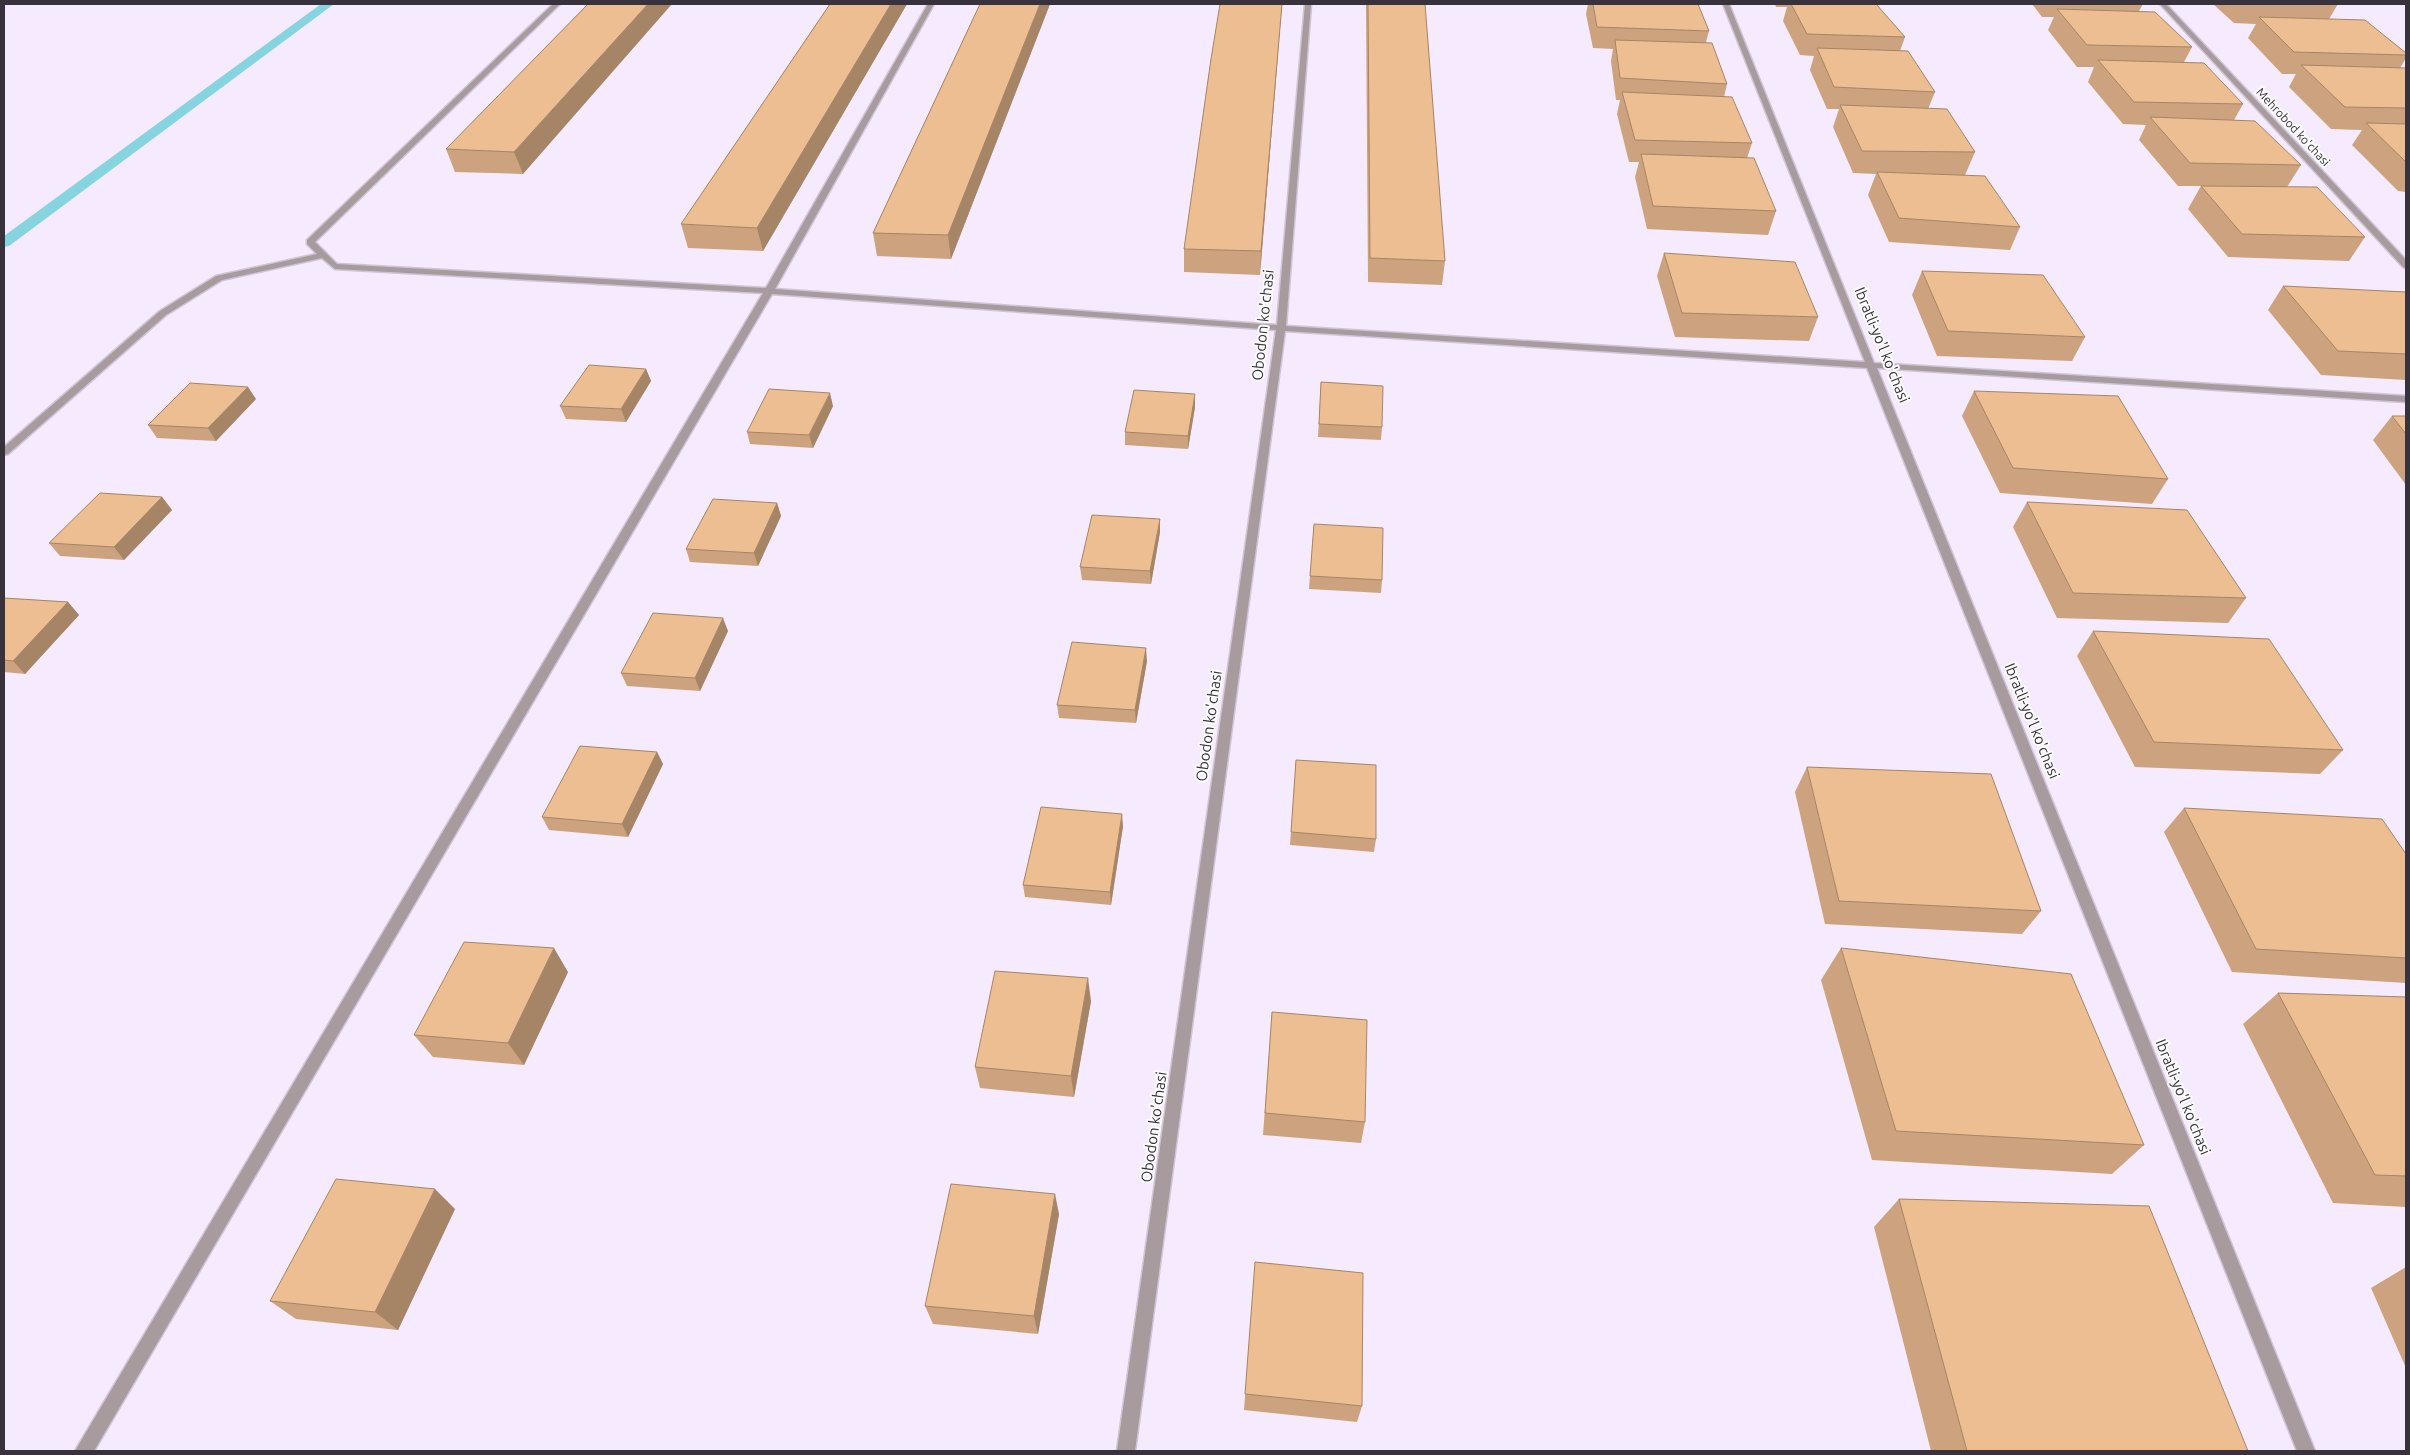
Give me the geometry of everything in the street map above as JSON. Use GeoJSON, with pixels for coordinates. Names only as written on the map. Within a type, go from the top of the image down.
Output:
{"type":"FeatureCollection","features":[{"type":"Feature","properties":{"kind":"street"},"geometry":{"type":"LineString","coordinates":[[557,4],[310,242],[335,266],[768,291],[1281,328],[2406,399]]}},
{"type":"Feature","properties":{"kind":"street"},"geometry":{"type":"LineString","coordinates":[[84,1451],[768,291],[931,4]]}},
{"type":"Feature","properties":{"kind":"street","name":"Obodon ko'chasi"},"geometry":{"type":"LineString","coordinates":[[1126,1451],[1281,328],[1308,4]]}},
{"type":"Feature","properties":{"kind":"street","name":"Ibratli-yo'l ko'chasi"},"geometry":{"type":"LineString","coordinates":[[1726,4],[1873,365],[2306,1451]]}},
{"type":"Feature","properties":{"kind":"street","name":"Mehrobod ko'chasi"},"geometry":{"type":"LineString","coordinates":[[2163,4],[2406,265]]}},
{"type":"Feature","properties":{"kind":"street"},"geometry":{"type":"LineString","coordinates":[[4,452],[163,313],[220,278],[324,255]]}},
{"type":"Feature","properties":{"kind":"building"},"geometry":{"type":"Polygon","coordinates":[[[588,4],[648,4],[514,152],[446,149],[588,4]]]}},
{"type":"Feature","properties":{"kind":"building"},"geometry":{"type":"Polygon","coordinates":[[[830,4],[891,4],[757,228],[681,224],[830,4]]]}},
{"type":"Feature","properties":{"kind":"building"},"geometry":{"type":"Polygon","coordinates":[[[980,4],[1040,4],[948,235],[873,233],[980,4]]]}},
{"type":"Feature","properties":{"kind":"building"},"geometry":{"type":"Polygon","coordinates":[[[1220,4],[1282,4],[1261,251],[1184,249],[1220,4]]]}},
{"type":"Feature","properties":{"kind":"building"},"geometry":{"type":"Polygon","coordinates":[[[1368,4],[1425,4],[1445,261],[1370,258],[1368,4]]]}},
{"type":"Feature","properties":{"kind":"building"},"geometry":{"type":"Polygon","coordinates":[[[1593,4],[1698,4],[1709,31],[1597,27],[1593,4]]]}},
{"type":"Feature","properties":{"kind":"building"},"geometry":{"type":"Polygon","coordinates":[[[1791,4],[1876,4],[1905,37],[1807,34],[1791,4]]]}},
{"type":"Feature","properties":{"kind":"building"},"geometry":{"type":"Polygon","coordinates":[[[2057,9],[2155,12],[2192,47],[2087,45],[2057,9]]]}},
{"type":"Feature","properties":{"kind":"building"},"geometry":{"type":"Polygon","coordinates":[[[2259,17],[2365,20],[2406,53],[2406,55],[2294,52],[2259,17]]]}},
{"type":"Feature","properties":{"kind":"building"},"geometry":{"type":"Polygon","coordinates":[[[1615,40],[1712,43],[1727,84],[1620,78],[1615,40]]]}},
{"type":"Feature","properties":{"kind":"building"},"geometry":{"type":"Polygon","coordinates":[[[1817,48],[1908,51],[1935,92],[1834,87],[1817,48]]]}},
{"type":"Feature","properties":{"kind":"building"},"geometry":{"type":"Polygon","coordinates":[[[2098,60],[2204,63],[2243,104],[2134,102],[2098,60]]]}},
{"type":"Feature","properties":{"kind":"building"},"geometry":{"type":"Polygon","coordinates":[[[2301,65],[2406,68],[2406,108],[2345,107],[2301,65]]]}},
{"type":"Feature","properties":{"kind":"building"},"geometry":{"type":"Polygon","coordinates":[[[1622,92],[1732,97],[1752,143],[1635,140],[1622,92]]]}},
{"type":"Feature","properties":{"kind":"building"},"geometry":{"type":"Polygon","coordinates":[[[1840,105],[1947,109],[1975,152],[1862,151],[1840,105]]]}},
{"type":"Feature","properties":{"kind":"building"},"geometry":{"type":"Polygon","coordinates":[[[2150,117],[2255,121],[2301,165],[2190,163],[2150,117]]]}},
{"type":"Feature","properties":{"kind":"building"},"geometry":{"type":"Polygon","coordinates":[[[2366,123],[2406,124],[2406,162],[2366,123]]]}},
{"type":"Feature","properties":{"kind":"building"},"geometry":{"type":"Polygon","coordinates":[[[1641,154],[1754,158],[1776,211],[1653,206],[1641,154]]]}},
{"type":"Feature","properties":{"kind":"building"},"geometry":{"type":"Polygon","coordinates":[[[1877,172],[1985,176],[2020,227],[1899,218],[1877,172]]]}},
{"type":"Feature","properties":{"kind":"building"},"geometry":{"type":"Polygon","coordinates":[[[2201,186],[2317,187],[2365,237],[2242,234],[2201,186]]]}},
{"type":"Feature","properties":{"kind":"building"},"geometry":{"type":"Polygon","coordinates":[[[1664,253],[1795,262],[1818,317],[1682,313],[1664,253]]]}},
{"type":"Feature","properties":{"kind":"building"},"geometry":{"type":"Polygon","coordinates":[[[1922,271],[2043,275],[2085,337],[1948,331],[1922,271]]]}},
{"type":"Feature","properties":{"kind":"building"},"geometry":{"type":"Polygon","coordinates":[[[2283,286],[2406,292],[2406,354],[2338,351],[2283,286]]]}},
{"type":"Feature","properties":{"kind":"building"},"geometry":{"type":"Polygon","coordinates":[[[589,365],[646,369],[621,409],[560,406],[589,365]]]}},
{"type":"Feature","properties":{"kind":"building"},"geometry":{"type":"Polygon","coordinates":[[[1321,382],[1383,386],[1382,427],[1319,424],[1321,382]]]}},
{"type":"Feature","properties":{"kind":"building"},"geometry":{"type":"Polygon","coordinates":[[[190,383],[248,387],[208,428],[148,425],[190,383]]]}},
{"type":"Feature","properties":{"kind":"building"},"geometry":{"type":"Polygon","coordinates":[[[769,389],[830,393],[809,435],[747,432],[769,389]]]}},
{"type":"Feature","properties":{"kind":"building"},"geometry":{"type":"Polygon","coordinates":[[[1134,390],[1195,394],[1188,436],[1125,432],[1134,390]]]}},
{"type":"Feature","properties":{"kind":"building"},"geometry":{"type":"Polygon","coordinates":[[[1974,391],[2118,396],[2168,479],[2013,468],[1974,391]]]}},
{"type":"Feature","properties":{"kind":"building"},"geometry":{"type":"Polygon","coordinates":[[[2392,416],[2406,416],[2406,434],[2392,416]]]}},
{"type":"Feature","properties":{"kind":"building"},"geometry":{"type":"Polygon","coordinates":[[[100,493],[162,497],[114,547],[49,543],[100,493]]]}},
{"type":"Feature","properties":{"kind":"building"},"geometry":{"type":"Polygon","coordinates":[[[713,499],[777,503],[754,553],[686,549],[713,499]]]}},
{"type":"Feature","properties":{"kind":"building"},"geometry":{"type":"Polygon","coordinates":[[[2027,502],[2187,510],[2246,598],[2073,593],[2027,502]]]}},
{"type":"Feature","properties":{"kind":"building"},"geometry":{"type":"Polygon","coordinates":[[[1092,515],[1160,519],[1150,571],[1080,567],[1092,515]]]}},
{"type":"Feature","properties":{"kind":"building"},"geometry":{"type":"Polygon","coordinates":[[[1314,524],[1383,528],[1382,580],[1310,576],[1314,524]]]}},
{"type":"Feature","properties":{"kind":"building"},"geometry":{"type":"Polygon","coordinates":[[[4,598],[68,602],[13,661],[4,660],[4,598]]]}},
{"type":"Feature","properties":{"kind":"building"},"geometry":{"type":"Polygon","coordinates":[[[653,613],[723,618],[695,678],[621,673],[653,613]]]}},
{"type":"Feature","properties":{"kind":"building"},"geometry":{"type":"Polygon","coordinates":[[[2093,631],[2269,639],[2343,750],[2154,742],[2093,631]]]}},
{"type":"Feature","properties":{"kind":"building"},"geometry":{"type":"Polygon","coordinates":[[[1072,642],[1146,648],[1135,710],[1057,705],[1072,642]]]}},
{"type":"Feature","properties":{"kind":"building"},"geometry":{"type":"Polygon","coordinates":[[[580,746],[657,752],[622,824],[542,817],[580,746]]]}},
{"type":"Feature","properties":{"kind":"building"},"geometry":{"type":"Polygon","coordinates":[[[1296,760],[1376,765],[1376,839],[1291,832],[1296,760]]]}},
{"type":"Feature","properties":{"kind":"building"},"geometry":{"type":"Polygon","coordinates":[[[1807,767],[1991,774],[2041,911],[1839,901],[1807,767]]]}},
{"type":"Feature","properties":{"kind":"building"},"geometry":{"type":"Polygon","coordinates":[[[1041,807],[1122,814],[1110,892],[1023,885],[1041,807]]]}},
{"type":"Feature","properties":{"kind":"building"},"geometry":{"type":"Polygon","coordinates":[[[2184,808],[2382,819],[2406,854],[2406,958],[2256,949],[2184,808]]]}},
{"type":"Feature","properties":{"kind":"building"},"geometry":{"type":"Polygon","coordinates":[[[464,942],[554,948],[508,1043],[414,1035],[464,942]]]}},
{"type":"Feature","properties":{"kind":"building"},"geometry":{"type":"Polygon","coordinates":[[[1841,948],[2071,974],[2144,1145],[1896,1131],[1841,948]]]}},
{"type":"Feature","properties":{"kind":"building"},"geometry":{"type":"Polygon","coordinates":[[[995,971],[1088,978],[1071,1076],[975,1067],[995,971]]]}},
{"type":"Feature","properties":{"kind":"building"},"geometry":{"type":"Polygon","coordinates":[[[2278,993],[2406,997],[2406,1176],[2375,1175],[2278,993]]]}},
{"type":"Feature","properties":{"kind":"building"},"geometry":{"type":"Polygon","coordinates":[[[1272,1012],[1367,1020],[1365,1122],[1265,1113],[1272,1012]]]}},
{"type":"Feature","properties":{"kind":"building"},"geometry":{"type":"Polygon","coordinates":[[[336,1179],[435,1189],[375,1312],[270,1301],[336,1179]]]}},
{"type":"Feature","properties":{"kind":"building"},"geometry":{"type":"Polygon","coordinates":[[[951,1184],[1055,1194],[1034,1316],[925,1306],[951,1184]]]}},
{"type":"Feature","properties":{"kind":"building"},"geometry":{"type":"Polygon","coordinates":[[[1899,1199],[2149,1206],[2248,1451],[1967,1451],[1899,1199]]]}},
{"type":"Feature","properties":{"kind":"building"},"geometry":{"type":"Polygon","coordinates":[[[1255,1262],[1363,1273],[1362,1406],[1245,1394],[1255,1262]]]}},
{"type":"Feature","properties":{"kind":"waterway"},"geometry":{"type":"LineString","coordinates":[[4,243],[328,4]]}}]}
